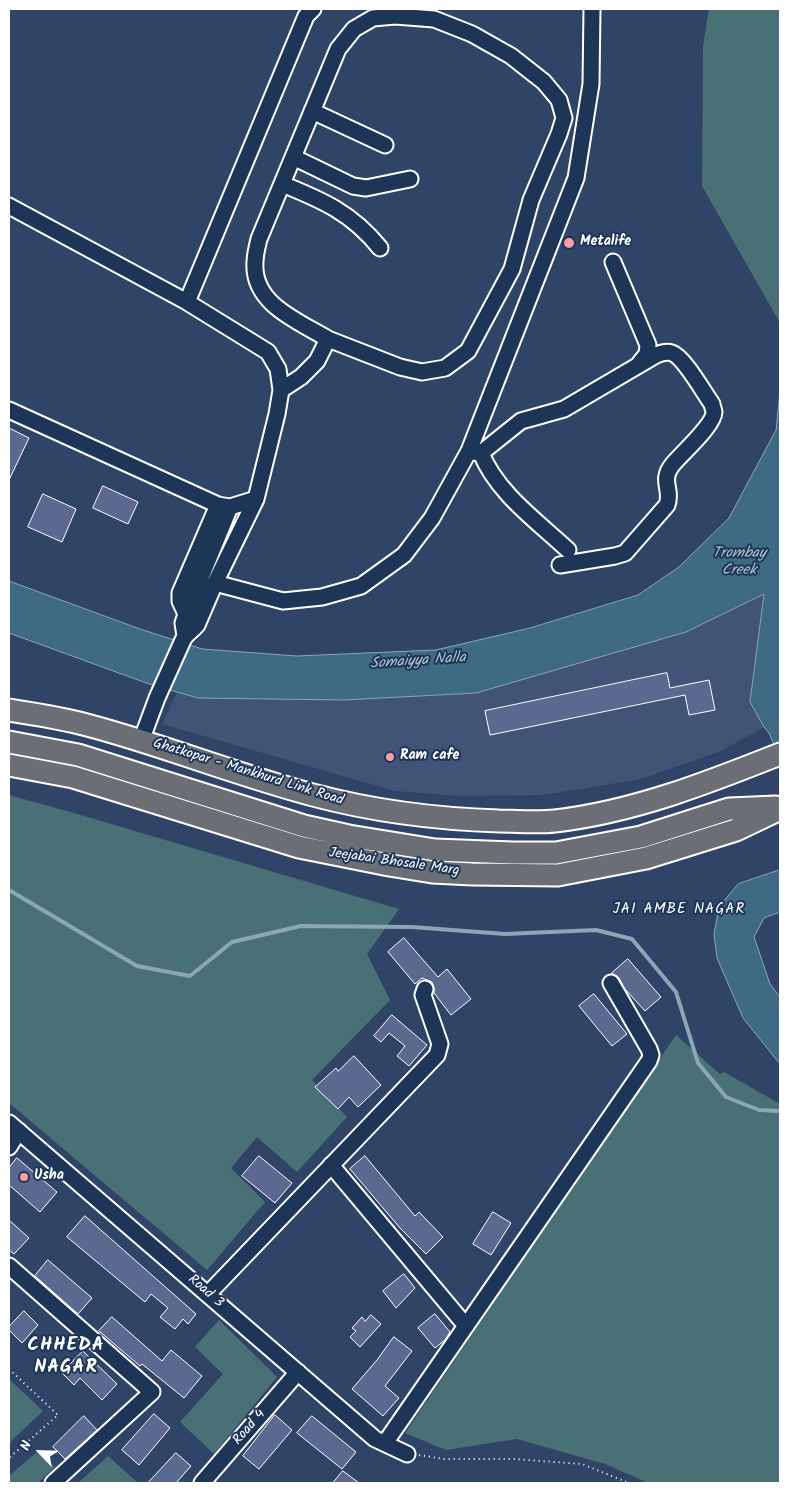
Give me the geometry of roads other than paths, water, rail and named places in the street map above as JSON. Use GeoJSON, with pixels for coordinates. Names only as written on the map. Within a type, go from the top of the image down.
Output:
{"type":"FeatureCollection","features":[{"type":"Feature","properties":{"kind":"highway","name":"Ghatkopar - Mankhurd Link Road"},"geometry":{"type":"LineString","coordinates":[[9,710],[86,724],[312,795],[438,818],[553,821],[626,808],[719,779],[773,757]]}},
{"type":"Feature","properties":{"kind":"highway"},"geometry":{"type":"LineString","coordinates":[[9,742],[78,755],[304,826],[349,836],[435,850],[556,853],[641,837],[729,809],[780,808]]}},
{"type":"Feature","properties":{"kind":"highway","name":"Jeejabai Bhosale Marg"},"geometry":{"type":"LineString","coordinates":[[9,765],[73,777],[298,848],[432,872],[558,875],[646,858],[736,830],[780,808]]}},
{"type":"Feature","properties":{"kind":"street"},"geometry":{"type":"LineString","coordinates":[[187,302],[306,16],[313,9]]}},
{"type":"Feature","properties":{"kind":"street"},"geometry":{"type":"LineString","coordinates":[[215,583],[283,601],[322,597],[361,586],[404,555],[432,518],[475,452],[576,178],[591,84],[592,9]]}},
{"type":"Feature","properties":{"kind":"street"},"geometry":{"type":"LineString","coordinates":[[395,16],[434,19],[472,34],[511,56],[544,82],[559,100],[564,118],[531,200],[512,270],[468,352],[445,368],[422,372],[400,367],[328,340],[273,306],[259,288],[254,264],[259,239],[312,111],[338,50],[354,29],[373,18],[395,16]]}},
{"type":"Feature","properties":{"kind":"street"},"geometry":{"type":"LineString","coordinates":[[312,111],[385,145]]}},
{"type":"Feature","properties":{"kind":"street"},"geometry":{"type":"LineString","coordinates":[[293,157],[354,186],[366,188],[410,179]]}},
{"type":"Feature","properties":{"kind":"street"},"geometry":{"type":"LineString","coordinates":[[282,184],[320,199],[343,213],[366,231],[380,248]]}},
{"type":"Feature","properties":{"kind":"street"},"geometry":{"type":"LineString","coordinates":[[9,206],[187,302],[268,352],[278,369],[281,390],[278,414],[256,499],[215,583],[197,625],[184,638],[157,698],[141,741]]}},
{"type":"Feature","properties":{"kind":"street"},"geometry":{"type":"LineString","coordinates":[[613,262],[648,345],[647,354],[638,365]]}},
{"type":"Feature","properties":{"kind":"street"},"geometry":{"type":"LineString","coordinates":[[281,390],[301,377],[317,361],[328,340]]}},
{"type":"Feature","properties":{"kind":"street"},"geometry":{"type":"LineString","coordinates":[[475,452],[522,421],[564,409],[663,352],[673,353],[681,360],[712,404],[714,412],[711,421],[666,474],[669,498],[667,505],[625,553],[560,564]]}},
{"type":"Feature","properties":{"kind":"street"},"geometry":{"type":"LineString","coordinates":[[9,410],[224,506],[256,499]]}},
{"type":"Feature","properties":{"kind":"street"},"geometry":{"type":"LineString","coordinates":[[475,452],[510,496],[568,550]]}},
{"type":"Feature","properties":{"kind":"street"},"geometry":{"type":"LineString","coordinates":[[184,638],[183,623],[224,506]]}},
{"type":"Feature","properties":{"kind":"street"},"geometry":{"type":"LineString","coordinates":[[385,1443],[649,1061],[651,1055],[649,1049],[611,983]]}},
{"type":"Feature","properties":{"kind":"street"},"geometry":{"type":"LineString","coordinates":[[208,1294],[437,1055],[440,1044],[423,996],[425,989]]}},
{"type":"Feature","properties":{"kind":"street"},"geometry":{"type":"LineString","coordinates":[[9,1147],[14,1127]]}},
{"type":"Feature","properties":{"kind":"street","name":"Road 3"},"geometry":{"type":"LineString","coordinates":[[14,1127],[375,1438],[407,1454]]}},
{"type":"Feature","properties":{"kind":"street"},"geometry":{"type":"LineString","coordinates":[[331,1165],[466,1326]]}},
{"type":"Feature","properties":{"kind":"street"},"geometry":{"type":"LineString","coordinates":[[9,1266],[152,1392],[53,1483]]}},
{"type":"Feature","properties":{"kind":"street","name":"Road 4"},"geometry":{"type":"LineString","coordinates":[[202,1483],[298,1372]]}},
{"type":"Feature","properties":{"kind":"water","name":"Trombay Creek"},"geometry":{"type":"Polygon","coordinates":[[[780,391],[780,758],[769,733],[750,702],[764,594],[686,632],[476,693],[344,700],[198,698],[149,684],[9,633],[9,581],[140,629],[202,649],[297,656],[436,650],[530,628],[638,595],[679,567],[729,518],[776,430],[780,391]]]}},
{"type":"Feature","properties":{"kind":"water"},"geometry":{"type":"Polygon","coordinates":[[[780,870],[780,912],[764,918],[754,937],[770,984],[780,997],[780,1064],[743,1018],[717,958],[714,934],[719,907],[738,884],[780,870]]]}},
{"type":"Feature","properties":{"kind":"waterway"},"geometry":{"type":"LineString","coordinates":[[9,890],[137,966],[190,976],[232,942],[301,926],[412,927],[505,934],[596,930],[632,939],[676,992],[698,1063],[726,1097],[759,1110],[780,1111]]}},
{"type":"Feature","properties":{"kind":"place","name":"Metalife"},"geometry":{"type":"Point","coordinates":[569,243]}},
{"type":"Feature","properties":{"kind":"place","name":"Ram cafe"},"geometry":{"type":"Point","coordinates":[390,757]}},
{"type":"Feature","properties":{"kind":"place","name":"Usha"},"geometry":{"type":"Point","coordinates":[24,1177]}},
{"type":"Feature","properties":{"kind":"district","name":"JAI AMBE NAGAR"},"geometry":{"type":"Point","coordinates":[679,910]}},
{"type":"Feature","properties":{"kind":"district","name":"CHHEDA NAGAR"},"geometry":{"type":"Point","coordinates":[66,1358]}},
{"type":"Feature","properties":{"kind":"water label","name":"Somaiyya Nalla"},"geometry":{"type":"Point","coordinates":[418,662]}}]}
